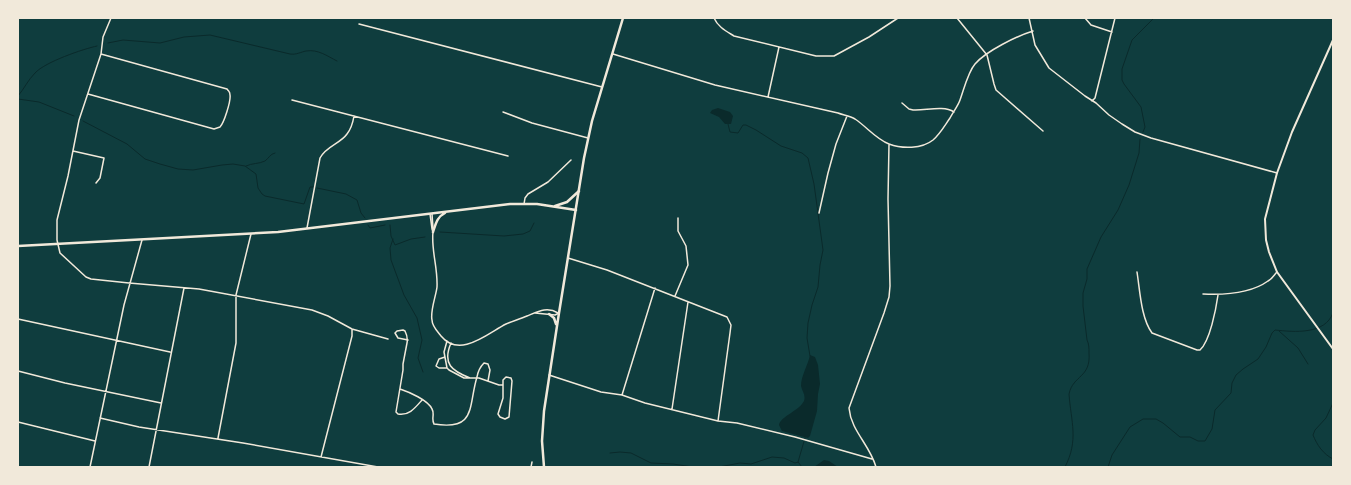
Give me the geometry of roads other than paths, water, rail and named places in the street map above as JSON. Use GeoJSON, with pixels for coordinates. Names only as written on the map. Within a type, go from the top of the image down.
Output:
{"type":"FeatureCollection","features":[{"type":"Feature","properties":{"kind":"main road"},"geometry":{"type":"LineString","coordinates":[[544,467],[543,430],[549,375],[588,138],[623,18]]}},
{"type":"Feature","properties":{"kind":"main road"},"geometry":{"type":"LineString","coordinates":[[553,206],[567,202],[579,190]]}},
{"type":"Feature","properties":{"kind":"main road"},"geometry":{"type":"LineString","coordinates":[[18,246],[251,234],[510,204],[553,206],[576,210]]}},
{"type":"Feature","properties":{"kind":"main road"},"geometry":{"type":"LineString","coordinates":[[433,232],[436,222],[440,216],[447,212]]}},
{"type":"Feature","properties":{"kind":"main road"},"geometry":{"type":"LineString","coordinates":[[549,314],[554,318],[557,327]]}},
{"type":"Feature","properties":{"kind":"street"},"geometry":{"type":"LineString","coordinates":[[111,18],[103,37],[101,54],[79,120],[72,151],[68,176],[58,216],[58,244],[60,253],[86,277],[97,280],[199,289],[236,295],[318,312],[335,319],[352,329],[388,339]]}},
{"type":"Feature","properties":{"kind":"street"},"geometry":{"type":"LineString","coordinates":[[714,18],[723,30],[734,36],[816,56],[834,56],[869,37],[898,18]]}},
{"type":"Feature","properties":{"kind":"street"},"geometry":{"type":"LineString","coordinates":[[957,18],[987,55],[996,90],[1043,131]]}},
{"type":"Feature","properties":{"kind":"street"},"geometry":{"type":"LineString","coordinates":[[1029,18],[1033,30],[1035,45],[1048,68],[1122,124],[1135,132],[1151,138],[1277,173]]}},
{"type":"Feature","properties":{"kind":"street"},"geometry":{"type":"LineString","coordinates":[[1085,18],[1091,25],[1112,32]]}},
{"type":"Feature","properties":{"kind":"street"},"geometry":{"type":"LineString","coordinates":[[1092,101],[1095,98],[1116,18]]}},
{"type":"Feature","properties":{"kind":"street"},"geometry":{"type":"LineString","coordinates":[[359,24],[602,88]]}},
{"type":"Feature","properties":{"kind":"street"},"geometry":{"type":"LineString","coordinates":[[613,54],[715,85],[854,118],[880,139],[889,144],[900,147],[912,147],[926,144],[933,140],[937,135],[954,112],[971,69],[975,63],[1022,34],[1033,30]]}},
{"type":"Feature","properties":{"kind":"street"},"geometry":{"type":"LineString","coordinates":[[1333,40],[1292,132],[1277,173],[1265,219],[1266,240],[1277,272],[1333,349]]}},
{"type":"Feature","properties":{"kind":"street"},"geometry":{"type":"LineString","coordinates":[[768,97],[779,47]]}},
{"type":"Feature","properties":{"kind":"street"},"geometry":{"type":"LineString","coordinates":[[88,94],[212,129],[220,127],[224,122],[230,98],[230,93],[227,89],[101,54]]}},
{"type":"Feature","properties":{"kind":"street"},"geometry":{"type":"LineString","coordinates":[[292,100],[508,156]]}},
{"type":"Feature","properties":{"kind":"street"},"geometry":{"type":"LineString","coordinates":[[902,103],[909,109],[913,110],[942,109],[952,110],[954,112]]}},
{"type":"Feature","properties":{"kind":"street"},"geometry":{"type":"LineString","coordinates":[[503,112],[532,123],[588,138]]}},
{"type":"Feature","properties":{"kind":"street"},"geometry":{"type":"LineString","coordinates":[[306,228],[320,158],[330,147],[348,133],[354,115]]}},
{"type":"Feature","properties":{"kind":"street"},"geometry":{"type":"LineString","coordinates":[[819,213],[836,142],[847,116]]}},
{"type":"Feature","properties":{"kind":"street"},"geometry":{"type":"LineString","coordinates":[[876,467],[851,422],[849,408],[889,297],[889,144]]}},
{"type":"Feature","properties":{"kind":"street"},"geometry":{"type":"LineString","coordinates":[[72,151],[104,158],[100,178],[96,183]]}},
{"type":"Feature","properties":{"kind":"street"},"geometry":{"type":"LineString","coordinates":[[524,204],[525,198],[528,194],[548,182],[571,160]]}},
{"type":"Feature","properties":{"kind":"street"},"geometry":{"type":"LineString","coordinates":[[431,214],[437,286],[431,319],[434,326],[447,341],[451,343],[463,344],[476,342],[507,323],[535,313],[539,310],[559,313]]}},
{"type":"Feature","properties":{"kind":"street"},"geometry":{"type":"LineString","coordinates":[[675,296],[688,265],[686,246],[678,231],[678,218]]}},
{"type":"Feature","properties":{"kind":"street"},"geometry":{"type":"LineString","coordinates":[[217,439],[236,343],[236,295],[251,234]]}},
{"type":"Feature","properties":{"kind":"street"},"geometry":{"type":"LineString","coordinates":[[90,467],[129,283],[142,240]]}},
{"type":"Feature","properties":{"kind":"street"},"geometry":{"type":"LineString","coordinates":[[569,258],[655,288],[723,315],[727,318],[730,323],[730,333],[718,421]]}},
{"type":"Feature","properties":{"kind":"street"},"geometry":{"type":"LineString","coordinates":[[1137,272],[1142,307],[1148,328],[1152,333],[1197,350],[1202,349],[1215,316],[1218,295]]}},
{"type":"Feature","properties":{"kind":"street"},"geometry":{"type":"LineString","coordinates":[[1203,294],[1218,295],[1248,290],[1268,281],[1277,272]]}},
{"type":"Feature","properties":{"kind":"street"},"geometry":{"type":"LineString","coordinates":[[149,467],[184,288]]}},
{"type":"Feature","properties":{"kind":"street"},"geometry":{"type":"LineString","coordinates":[[622,396],[655,288]]}},
{"type":"Feature","properties":{"kind":"street"},"geometry":{"type":"LineString","coordinates":[[672,409],[688,302]]}},
{"type":"Feature","properties":{"kind":"street"},"geometry":{"type":"LineString","coordinates":[[535,313],[559,313]]}},
{"type":"Feature","properties":{"kind":"street"},"geometry":{"type":"LineString","coordinates":[[18,319],[171,352]]}},
{"type":"Feature","properties":{"kind":"street"},"geometry":{"type":"LineString","coordinates":[[321,457],[352,336],[352,329]]}},
{"type":"Feature","properties":{"kind":"street"},"geometry":{"type":"LineString","coordinates":[[408,340],[398,338],[395,333],[397,331],[405,331],[408,340],[396,412],[398,414],[408,413],[422,400]]}},
{"type":"Feature","properties":{"kind":"street"},"geometry":{"type":"LineString","coordinates":[[447,341],[444,348],[447,368]]}},
{"type":"Feature","properties":{"kind":"street"},"geometry":{"type":"LineString","coordinates":[[451,343],[447,355],[449,366],[470,378]]}},
{"type":"Feature","properties":{"kind":"street"},"geometry":{"type":"LineString","coordinates":[[445,357],[439,359],[436,366],[439,368],[447,368],[464,378],[476,378],[502,385]]}},
{"type":"Feature","properties":{"kind":"street"},"geometry":{"type":"LineString","coordinates":[[400,389],[412,393],[432,408],[434,415],[432,421],[434,424],[452,425],[461,423],[466,419],[470,412],[476,378],[482,365],[486,363],[488,364],[490,370],[488,381]]}},
{"type":"Feature","properties":{"kind":"street"},"geometry":{"type":"LineString","coordinates":[[18,371],[65,383],[161,403]]}},
{"type":"Feature","properties":{"kind":"street"},"geometry":{"type":"LineString","coordinates":[[549,375],[600,392],[622,396],[718,421],[737,423],[795,437],[873,460]]}},
{"type":"Feature","properties":{"kind":"street"},"geometry":{"type":"LineString","coordinates":[[504,378],[511,378],[509,417],[505,419],[500,417],[498,414],[503,398],[502,385],[504,378]]}},
{"type":"Feature","properties":{"kind":"street"},"geometry":{"type":"LineString","coordinates":[[100,418],[156,430],[378,467]]}},
{"type":"Feature","properties":{"kind":"street"},"geometry":{"type":"LineString","coordinates":[[18,422],[95,441]]}},
{"type":"Feature","properties":{"kind":"street"},"geometry":{"type":"LineString","coordinates":[[531,467],[532,462]]}},
{"type":"Feature","properties":{"kind":"water"},"geometry":{"type":"Polygon","coordinates":[[[718,108],[730,112],[733,116],[731,124],[725,124],[719,117],[710,113],[712,110],[718,108]]]}},
{"type":"Feature","properties":{"kind":"water"},"geometry":{"type":"Polygon","coordinates":[[[810,355],[815,357],[818,365],[820,384],[817,411],[810,436],[808,438],[782,431],[779,425],[783,419],[802,405],[804,401],[805,397],[801,382],[810,355]]]}},
{"type":"Feature","properties":{"kind":"water"},"geometry":{"type":"Polygon","coordinates":[[[824,460],[829,461],[838,467],[814,467],[824,460]]]}},
{"type":"Feature","properties":{"kind":"waterway"},"geometry":{"type":"LineString","coordinates":[[1143,132],[1145,127],[1141,107],[1124,84],[1122,80],[1122,69],[1132,40],[1154,18]]}},
{"type":"Feature","properties":{"kind":"waterway"},"geometry":{"type":"LineString","coordinates":[[108,43],[123,40],[160,43],[184,37],[210,35],[290,54],[314,51],[322,53],[337,61]]}},
{"type":"Feature","properties":{"kind":"waterway"},"geometry":{"type":"LineString","coordinates":[[18,96],[40,69],[64,56],[97,46]]}},
{"type":"Feature","properties":{"kind":"waterway"},"geometry":{"type":"LineString","coordinates":[[18,99],[39,102],[74,116]]}},
{"type":"Feature","properties":{"kind":"waterway"},"geometry":{"type":"LineString","coordinates":[[83,121],[127,144],[145,159],[160,164],[178,169],[193,170],[233,164],[245,166],[256,174],[258,188],[265,196],[304,204],[310,187],[313,187]]}},
{"type":"Feature","properties":{"kind":"waterway"},"geometry":{"type":"LineString","coordinates":[[728,124],[730,132],[738,133],[743,125],[746,125],[781,146],[802,153],[808,158],[814,184],[823,250],[818,287],[808,323],[807,338],[810,356]]}},
{"type":"Feature","properties":{"kind":"waterway"},"geometry":{"type":"LineString","coordinates":[[1065,467],[1072,448],[1073,439],[1069,394],[1074,383],[1085,372],[1089,361],[1089,346],[1083,306],[1083,293],[1087,279],[1087,269],[1101,237],[1118,210],[1129,185],[1139,153],[1140,139]]}},
{"type":"Feature","properties":{"kind":"waterway"},"geometry":{"type":"LineString","coordinates":[[246,166],[265,161],[275,153]]}},
{"type":"Feature","properties":{"kind":"waterway"},"geometry":{"type":"LineString","coordinates":[[317,188],[346,194],[357,200],[361,213],[365,218]]}},
{"type":"Feature","properties":{"kind":"waterway"},"geometry":{"type":"LineString","coordinates":[[440,232],[504,236],[523,234],[530,231],[534,223]]}},
{"type":"Feature","properties":{"kind":"waterway"},"geometry":{"type":"LineString","coordinates":[[368,225],[370,228],[385,225]]}},
{"type":"Feature","properties":{"kind":"waterway"},"geometry":{"type":"LineString","coordinates":[[390,225],[391,236],[395,245],[411,239],[425,237]]}},
{"type":"Feature","properties":{"kind":"waterway"},"geometry":{"type":"LineString","coordinates":[[393,239],[390,248],[391,260],[404,295],[417,318],[422,340],[418,358],[423,372]]}},
{"type":"Feature","properties":{"kind":"waterway"},"geometry":{"type":"LineString","coordinates":[[1108,467],[1112,455],[1130,427],[1143,419],[1156,419],[1180,437],[1190,437],[1198,441],[1205,441],[1212,429],[1215,410],[1231,393],[1232,383],[1236,375],[1258,359],[1266,347],[1272,333],[1275,330],[1300,331],[1316,329],[1329,320],[1333,313]]}},
{"type":"Feature","properties":{"kind":"waterway"},"geometry":{"type":"LineString","coordinates":[[1279,331],[1298,348],[1308,364]]}},
{"type":"Feature","properties":{"kind":"waterway"},"geometry":{"type":"LineString","coordinates":[[1333,403],[1326,418],[1315,430],[1313,435],[1321,449],[1326,455],[1333,459]]}},
{"type":"Feature","properties":{"kind":"waterway"},"geometry":{"type":"LineString","coordinates":[[798,462],[805,438]]}},
{"type":"Feature","properties":{"kind":"waterway"},"geometry":{"type":"LineString","coordinates":[[610,453],[631,453],[651,463],[693,467]]}},
{"type":"Feature","properties":{"kind":"waterway"},"geometry":{"type":"LineString","coordinates":[[719,467],[740,463],[751,464],[772,457],[784,458],[795,463],[798,462],[802,467]]}}]}
